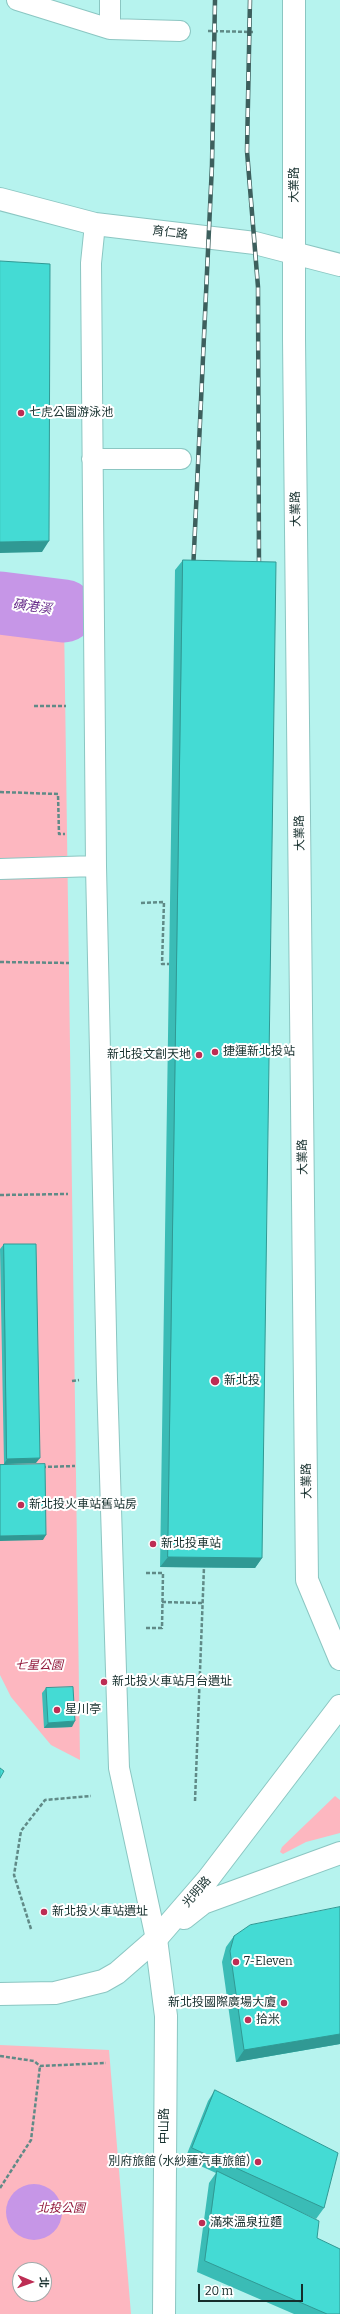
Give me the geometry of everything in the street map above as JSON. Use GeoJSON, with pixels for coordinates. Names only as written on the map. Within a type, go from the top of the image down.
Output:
{"type":"FeatureCollection","features":[{"type":"Feature","properties":{"kind":"main road","name":"大業路"},"geometry":{"type":"LineString","coordinates":[[294,0],[307,1580],[340,1659]]}},
{"type":"Feature","properties":{"kind":"main road","name":"育仁路"},"geometry":{"type":"LineString","coordinates":[[0,199],[96,224],[255,243],[340,265]]}},
{"type":"Feature","properties":{"kind":"main road","name":"光明路"},"geometry":{"type":"LineString","coordinates":[[0,1994],[55,1993],[103,1981],[117,1973],[156,1939],[208,1879],[340,1706]]}},
{"type":"Feature","properties":{"kind":"main road"},"geometry":{"type":"LineString","coordinates":[[156,1939],[203,1903],[340,1853]]}},
{"type":"Feature","properties":{"kind":"main road","name":"中山路"},"geometry":{"type":"LineString","coordinates":[[156,1939],[166,2016],[164,2314]]}},
{"type":"Feature","properties":{"kind":"lane"},"geometry":{"type":"LineString","coordinates":[[17,0],[110,29],[180,31]]}},
{"type":"Feature","properties":{"kind":"lane"},"geometry":{"type":"LineString","coordinates":[[110,0],[110,29]]}},
{"type":"Feature","properties":{"kind":"lane"},"geometry":{"type":"LineString","coordinates":[[96,224],[91,263],[96,866],[107,1379],[119,1768],[156,1939]]}},
{"type":"Feature","properties":{"kind":"lane"},"geometry":{"type":"LineString","coordinates":[[92,459],[180,458]]}},
{"type":"Feature","properties":{"kind":"lane"},"geometry":{"type":"LineString","coordinates":[[0,869],[96,866]]}},
{"type":"Feature","properties":{"kind":"path"},"geometry":{"type":"LineString","coordinates":[[205,31],[253,32]]}},
{"type":"Feature","properties":{"kind":"path"},"geometry":{"type":"LineString","coordinates":[[34,706],[72,706]]}},
{"type":"Feature","properties":{"kind":"path"},"geometry":{"type":"LineString","coordinates":[[0,792],[58,794],[59,834],[66,834]]}},
{"type":"Feature","properties":{"kind":"path"},"geometry":{"type":"LineString","coordinates":[[140,903],[164,902],[162,964],[169,964]]}},
{"type":"Feature","properties":{"kind":"path"},"geometry":{"type":"LineString","coordinates":[[0,962],[98,962]]}},
{"type":"Feature","properties":{"kind":"path"},"geometry":{"type":"LineString","coordinates":[[0,1195],[68,1194]]}},
{"type":"Feature","properties":{"kind":"path"},"geometry":{"type":"LineString","coordinates":[[38,1467],[75,1466]]}},
{"type":"Feature","properties":{"kind":"path"},"geometry":{"type":"LineString","coordinates":[[195,1801],[204,1567]]}},
{"type":"Feature","properties":{"kind":"path"},"geometry":{"type":"LineString","coordinates":[[146,1573],[163,1573],[162,1628],[146,1628]]}},
{"type":"Feature","properties":{"kind":"path"},"geometry":{"type":"LineString","coordinates":[[162,1602],[203,1603]]}},
{"type":"Feature","properties":{"kind":"path"},"geometry":{"type":"LineString","coordinates":[[31,1929],[14,1875],[21,1831],[45,1800],[91,1796]]}},
{"type":"Feature","properties":{"kind":"path"},"geometry":{"type":"LineString","coordinates":[[0,2056],[34,2061],[40,2066],[106,2063]]}},
{"type":"Feature","properties":{"kind":"path"},"geometry":{"type":"LineString","coordinates":[[0,2188],[31,2140],[40,2066]]}},
{"type":"Feature","properties":{"kind":"green space","name":"七星公園"},"geometry":{"type":"Polygon","coordinates":[[[0,614],[64,619],[80,1760],[51,1745],[11,1697],[0,1675],[0,614]]]}},
{"type":"Feature","properties":{"kind":"green space"},"geometry":{"type":"Polygon","coordinates":[[[335,1796],[340,1800],[340,1833],[306,1842],[283,1854],[280,1852],[282,1847],[335,1796]]]}},
{"type":"Feature","properties":{"kind":"green space","name":"北投公園"},"geometry":{"type":"Polygon","coordinates":[[[0,2045],[109,2050],[131,2314],[0,2314],[0,2045]]]}},
{"type":"Feature","properties":{"kind":"shaded area"},"geometry":{"type":"Polygon","coordinates":[[[29,2184],[39,2184],[54,2192],[60,2201],[62,2212],[60,2223],[54,2232],[39,2240],[29,2240],[18,2235],[11,2228],[6,2217],[6,2207],[11,2196],[18,2189],[29,2184]]]}},
{"type":"Feature","properties":{"kind":"building","name":"七虎公園游泳池"},"geometry":{"type":"Polygon","coordinates":[[[0,261],[50,264],[49,541],[0,542],[0,261]]]}},
{"type":"Feature","properties":{"kind":"building","name":"捷運新北投站"},"geometry":{"type":"Polygon","coordinates":[[[183,560],[276,562],[262,1558],[168,1557],[183,560]]]}},
{"type":"Feature","properties":{"kind":"building"},"geometry":{"type":"Polygon","coordinates":[[[4,1244],[36,1244],[40,1458],[7,1459],[4,1244]]]}},
{"type":"Feature","properties":{"kind":"building","name":"新北投火車站舊站房"},"geometry":{"type":"Polygon","coordinates":[[[45,1464],[46,1535],[0,1536],[0,1465],[45,1464]]]}},
{"type":"Feature","properties":{"kind":"building","name":"星川亭"},"geometry":{"type":"Polygon","coordinates":[[[73,1687],[75,1721],[48,1723],[46,1688],[73,1687]]]}},
{"type":"Feature","properties":{"kind":"building"},"geometry":{"type":"Polygon","coordinates":[[[0,1768],[4,1771],[0,1778],[0,1768]]]}},
{"type":"Feature","properties":{"kind":"building","name":"新北投國際廣場大廈"},"geometry":{"type":"Polygon","coordinates":[[[340,1907],[340,2034],[244,2050],[230,1951],[234,1936],[250,1925],[340,1907]]]}},
{"type":"Feature","properties":{"kind":"building","name":"別府旅館 (水紗蓮汽車旅館)"},"geometry":{"type":"Polygon","coordinates":[[[215,2090],[338,2153],[324,2208],[192,2148],[215,2090]]]}},
{"type":"Feature","properties":{"kind":"building"},"geometry":{"type":"Polygon","coordinates":[[[217,2171],[319,2221],[317,2238],[340,2249],[340,2314],[327,2314],[205,2261],[217,2171]]]}},
{"type":"Feature","properties":{"kind":"waterway","name":"磺港溪"},"geometry":{"type":"LineString","coordinates":[[0,603],[64,611]]}},
{"type":"Feature","properties":{"kind":"railway"},"geometry":{"type":"LineString","coordinates":[[193,572],[212,165],[215,0]]}},
{"type":"Feature","properties":{"kind":"railway"},"geometry":{"type":"LineString","coordinates":[[250,0],[247,151],[258,287],[259,572]]}},
{"type":"Feature","properties":{"kind":"place","name":"七虎公園游泳池"},"geometry":{"type":"Point","coordinates":[21,413]}},
{"type":"Feature","properties":{"kind":"place","name":"捷運新北投站"},"geometry":{"type":"Point","coordinates":[215,1052]}},
{"type":"Feature","properties":{"kind":"place","name":"新北投文創天地"},"geometry":{"type":"Point","coordinates":[199,1055]}},
{"type":"Feature","properties":{"kind":"place","name":"新北投"},"geometry":{"type":"Point","coordinates":[215,1381]}},
{"type":"Feature","properties":{"kind":"place","name":"新北投火車站舊站房"},"geometry":{"type":"Point","coordinates":[21,1505]}},
{"type":"Feature","properties":{"kind":"place","name":"新北投車站"},"geometry":{"type":"Point","coordinates":[153,1544]}},
{"type":"Feature","properties":{"kind":"place","name":"新北投火車站月台遺址"},"geometry":{"type":"Point","coordinates":[104,1682]}},
{"type":"Feature","properties":{"kind":"place","name":"星川亭"},"geometry":{"type":"Point","coordinates":[57,1710]}},
{"type":"Feature","properties":{"kind":"place","name":"新北投火車站遺址"},"geometry":{"type":"Point","coordinates":[44,1912]}},
{"type":"Feature","properties":{"kind":"place","name":"7-Eleven"},"geometry":{"type":"Point","coordinates":[236,1962]}},
{"type":"Feature","properties":{"kind":"place","name":"新北投國際廣場大廈"},"geometry":{"type":"Point","coordinates":[284,2003]}},
{"type":"Feature","properties":{"kind":"place","name":"拾米"},"geometry":{"type":"Point","coordinates":[248,2020]}},
{"type":"Feature","properties":{"kind":"place","name":"別府旅館 (水紗蓮汽車旅館)"},"geometry":{"type":"Point","coordinates":[258,2162]}},
{"type":"Feature","properties":{"kind":"place","name":"滿來溫泉拉麵"},"geometry":{"type":"Point","coordinates":[202,2223]}}]}
